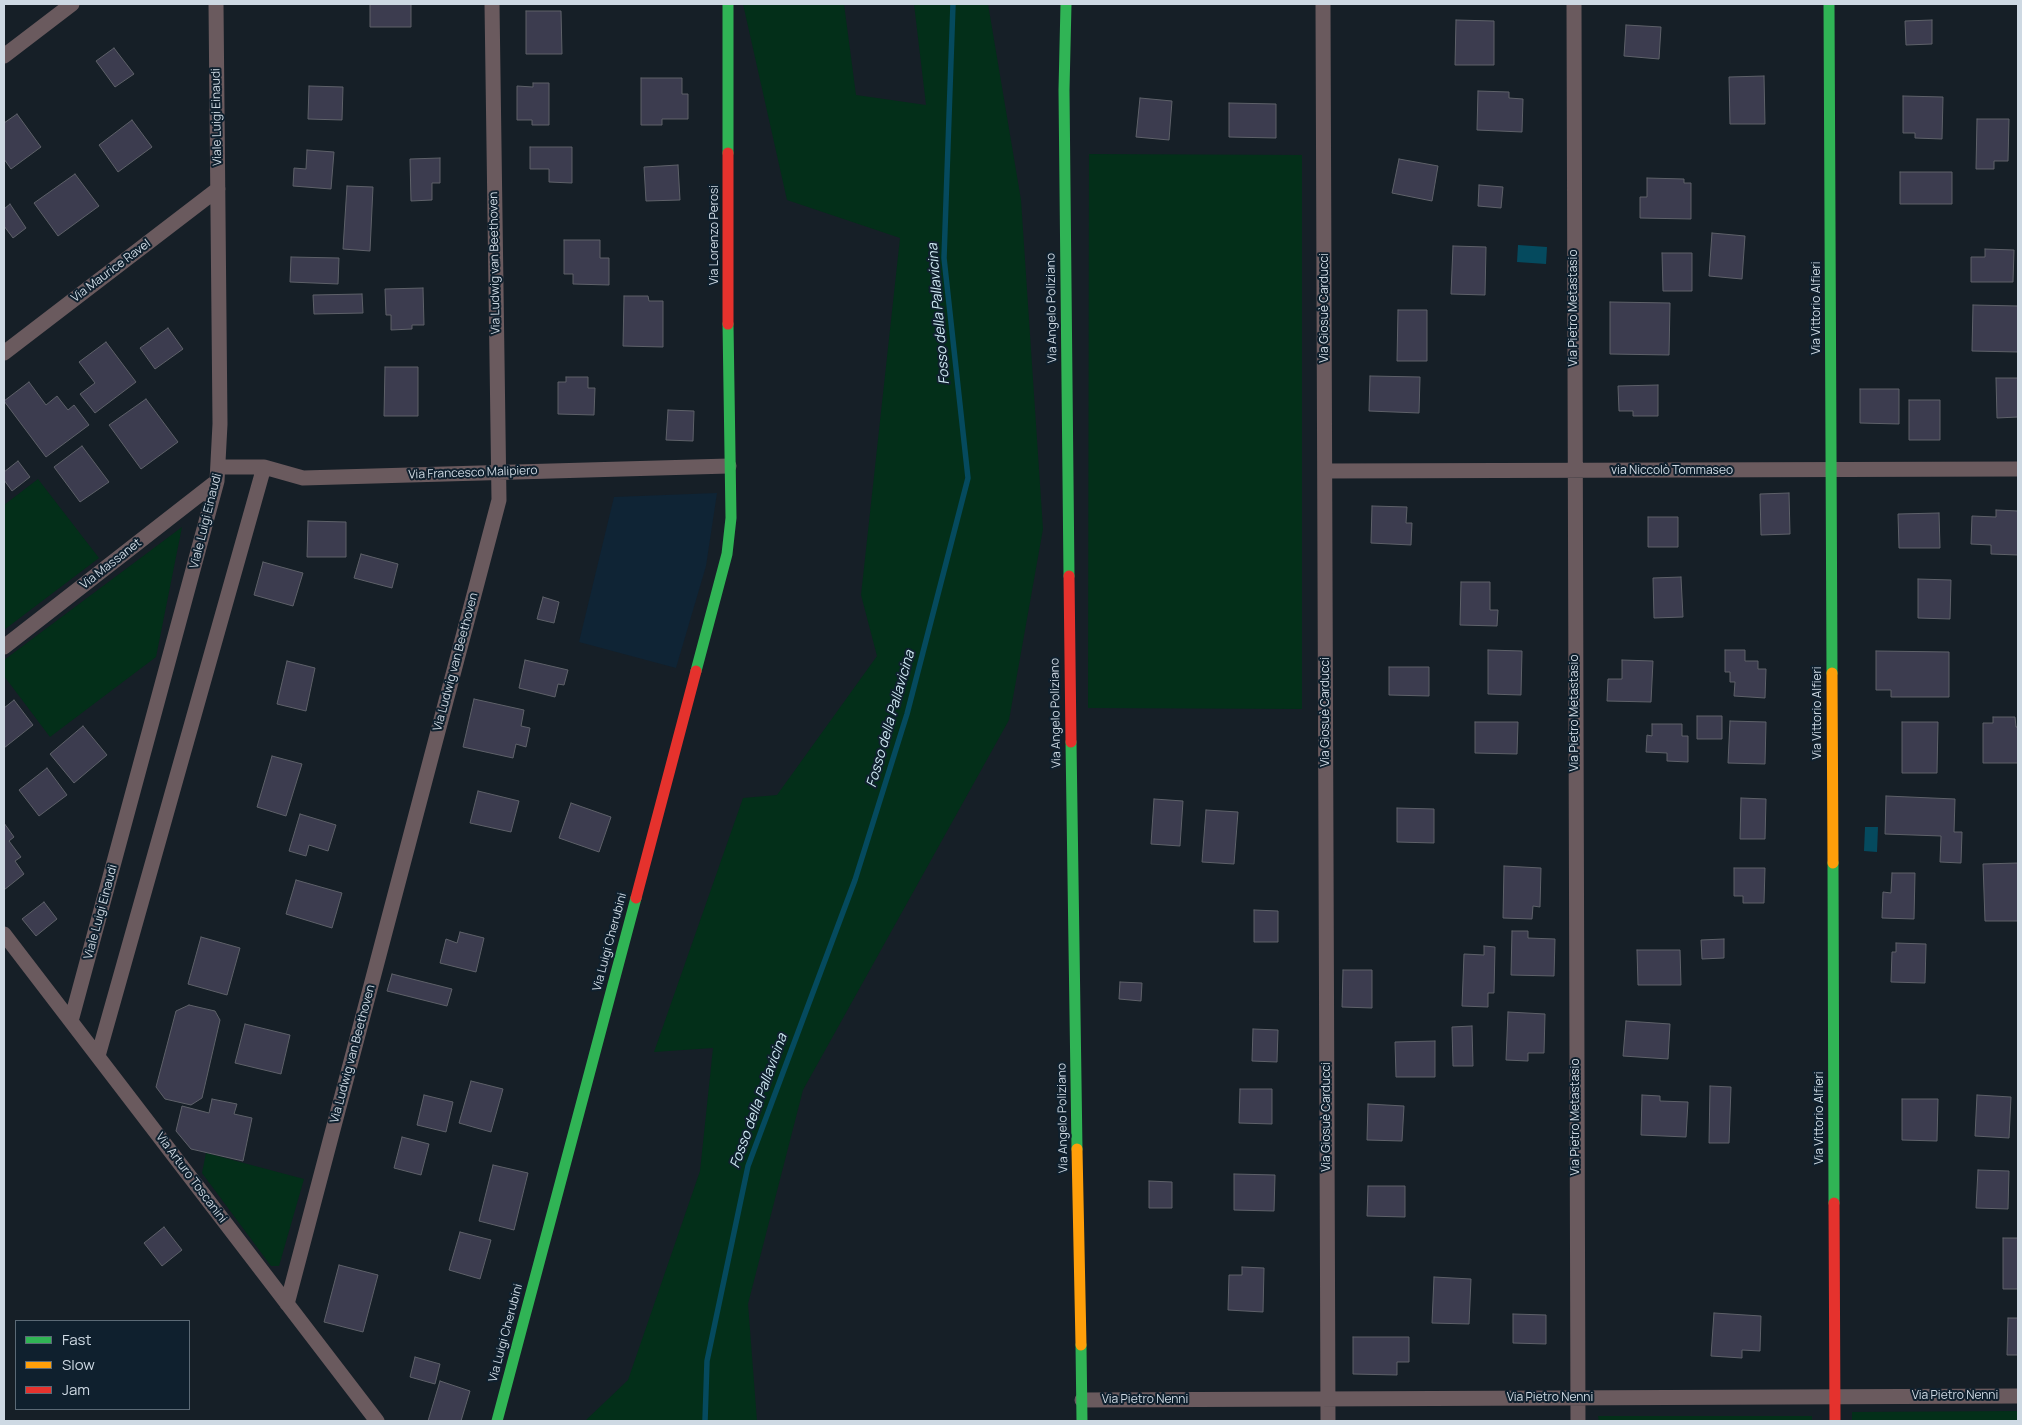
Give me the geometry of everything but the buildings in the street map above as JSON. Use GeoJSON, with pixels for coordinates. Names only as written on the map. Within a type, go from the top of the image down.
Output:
{"type":"FeatureCollection","features":[{"type":"Feature","properties":{"kind":"street"},"geometry":{"type":"LineString","coordinates":[[4,56],[72,4]]}},
{"type":"Feature","properties":{"kind":"street","name":"Viale Luigi Einaudi"},"geometry":{"type":"LineString","coordinates":[[71,1021],[218,474],[216,4]]}},
{"type":"Feature","properties":{"kind":"street","name":"Via Ludwig van Beethoven"},"geometry":{"type":"LineString","coordinates":[[287,1304],[499,500],[497,472],[492,4]]}},
{"type":"Feature","properties":{"kind":"street","name":"Via Lorenzo Perosi"},"geometry":{"type":"LineString","coordinates":[[728,4],[730,466]]}},
{"type":"Feature","properties":{"kind":"street","name":"Via Angelo Poliziano"},"geometry":{"type":"LineString","coordinates":[[1066,4],[1064,90],[1070,746],[1082,1421]]}},
{"type":"Feature","properties":{"kind":"street","name":"Via Giosuè Carducci"},"geometry":{"type":"LineString","coordinates":[[1324,4],[1328,1421]]}},
{"type":"Feature","properties":{"kind":"street","name":"Via Pietro Metastasio"},"geometry":{"type":"LineString","coordinates":[[1574,4],[1578,1421]]}},
{"type":"Feature","properties":{"kind":"street","name":"Via Vittorio Alfieri"},"geometry":{"type":"LineString","coordinates":[[1829,4],[1835,1421]]}},
{"type":"Feature","properties":{"kind":"street","name":"Via Maurice Ravel"},"geometry":{"type":"LineString","coordinates":[[4,353],[218,189]]}},
{"type":"Feature","properties":{"kind":"street","name":"Via Francesco Malipiero"},"geometry":{"type":"LineString","coordinates":[[218,474],[264,467],[303,478],[730,466]]}},
{"type":"Feature","properties":{"kind":"street","name":"Via Luigi Cherubini"},"geometry":{"type":"LineString","coordinates":[[497,1421],[728,554],[731,518],[730,466]]}},
{"type":"Feature","properties":{"kind":"street"},"geometry":{"type":"LineString","coordinates":[[98,1056],[264,467]]}},
{"type":"Feature","properties":{"kind":"street","name":"via Niccolò Tommaseo"},"geometry":{"type":"LineString","coordinates":[[1325,471],[1574,472],[2018,469]]}},
{"type":"Feature","properties":{"kind":"street","name":"Via Massanet"},"geometry":{"type":"LineString","coordinates":[[4,647],[218,474]]}},
{"type":"Feature","properties":{"kind":"street","name":"Via Arturo Toscanini"},"geometry":{"type":"LineString","coordinates":[[4,934],[377,1421]]}},
{"type":"Feature","properties":{"kind":"street","name":"Via Pietro Nenni"},"geometry":{"type":"LineString","coordinates":[[1082,1400],[2018,1396]]}},
{"type":"Feature","properties":{"kind":"shaded area"},"geometry":{"type":"Polygon","coordinates":[[[1518,245],[1547,247],[1546,264],[1517,262],[1518,245]]]}},
{"type":"Feature","properties":{"kind":"shaded area"},"geometry":{"type":"Polygon","coordinates":[[[717,493],[706,566],[676,668],[579,642],[614,497],[717,493]]]}},
{"type":"Feature","properties":{"kind":"shaded area"},"geometry":{"type":"Polygon","coordinates":[[[1865,827],[1878,827],[1877,852],[1864,851],[1865,827]]]}},
{"type":"Feature","properties":{"kind":"green space"},"geometry":{"type":"Polygon","coordinates":[[[743,4],[844,4],[856,95],[926,105],[914,4],[988,4],[1021,200],[1043,529],[1009,720],[803,1090],[748,1304],[757,1421],[585,1421],[628,1380],[700,1171],[713,1048],[654,1052],[743,798],[777,795],[877,656],[861,595],[900,238],[787,200],[743,4]]]}},
{"type":"Feature","properties":{"kind":"green space"},"geometry":{"type":"Polygon","coordinates":[[[1089,154],[1302,155],[1302,709],[1088,708],[1089,154]]]}},
{"type":"Feature","properties":{"kind":"green space"},"geometry":{"type":"Polygon","coordinates":[[[38,479],[99,558],[4,630],[4,505],[38,479]]]}},
{"type":"Feature","properties":{"kind":"green space"},"geometry":{"type":"Polygon","coordinates":[[[182,527],[156,657],[50,737],[4,676],[4,660],[182,527]]]}},
{"type":"Feature","properties":{"kind":"green space"},"geometry":{"type":"Polygon","coordinates":[[[206,1153],[304,1179],[279,1266],[271,1266],[202,1173],[206,1153]]]}},
{"type":"Feature","properties":{"kind":"green space"},"geometry":{"type":"Polygon","coordinates":[[[2018,1411],[2018,1421],[1852,1421],[1852,1412],[2018,1411]]]}},
{"type":"Feature","properties":{"kind":"green space"},"geometry":{"type":"Polygon","coordinates":[[[1598,1416],[1812,1416],[1812,1421],[1599,1421],[1598,1416]]]}},
{"type":"Feature","properties":{"kind":"waterway","name":"Fosso della Pallavicina"},"geometry":{"type":"LineString","coordinates":[[705,1421],[707,1361],[748,1166],[855,880],[907,714],[968,478],[944,258],[953,4]]}},
{"type":"Feature","properties":{"kind":"traffic: fast"},"geometry":{"type":"LineString","coordinates":[[728,4],[728,153]]}},
{"type":"Feature","properties":{"kind":"traffic: fast"},"geometry":{"type":"LineString","coordinates":[[1066,4],[1064,90],[1069,576]]}},
{"type":"Feature","properties":{"kind":"traffic: fast"},"geometry":{"type":"LineString","coordinates":[[1829,4],[1832,673]]}},
{"type":"Feature","properties":{"kind":"traffic: fast"},"geometry":{"type":"LineString","coordinates":[[696,671],[727,554],[731,518],[728,324]]}},
{"type":"Feature","properties":{"kind":"traffic: fast"},"geometry":{"type":"LineString","coordinates":[[1071,742],[1077,1149]]}},
{"type":"Feature","properties":{"kind":"traffic: fast"},"geometry":{"type":"LineString","coordinates":[[1833,863],[1834,1203]]}},
{"type":"Feature","properties":{"kind":"traffic: fast"},"geometry":{"type":"LineString","coordinates":[[497,1421],[636,898]]}},
{"type":"Feature","properties":{"kind":"traffic: fast"},"geometry":{"type":"LineString","coordinates":[[1081,1345],[1082,1421]]}},
{"type":"Feature","properties":{"kind":"traffic: slow"},"geometry":{"type":"LineString","coordinates":[[1832,673],[1833,863]]}},
{"type":"Feature","properties":{"kind":"traffic: slow"},"geometry":{"type":"LineString","coordinates":[[1077,1149],[1081,1345]]}},
{"type":"Feature","properties":{"kind":"traffic: jam"},"geometry":{"type":"LineString","coordinates":[[728,153],[728,324]]}},
{"type":"Feature","properties":{"kind":"traffic: jam"},"geometry":{"type":"LineString","coordinates":[[1069,576],[1071,742]]}},
{"type":"Feature","properties":{"kind":"traffic: jam"},"geometry":{"type":"LineString","coordinates":[[636,898],[696,671]]}},
{"type":"Feature","properties":{"kind":"traffic: jam"},"geometry":{"type":"LineString","coordinates":[[1834,1203],[1835,1421]]}}]}
